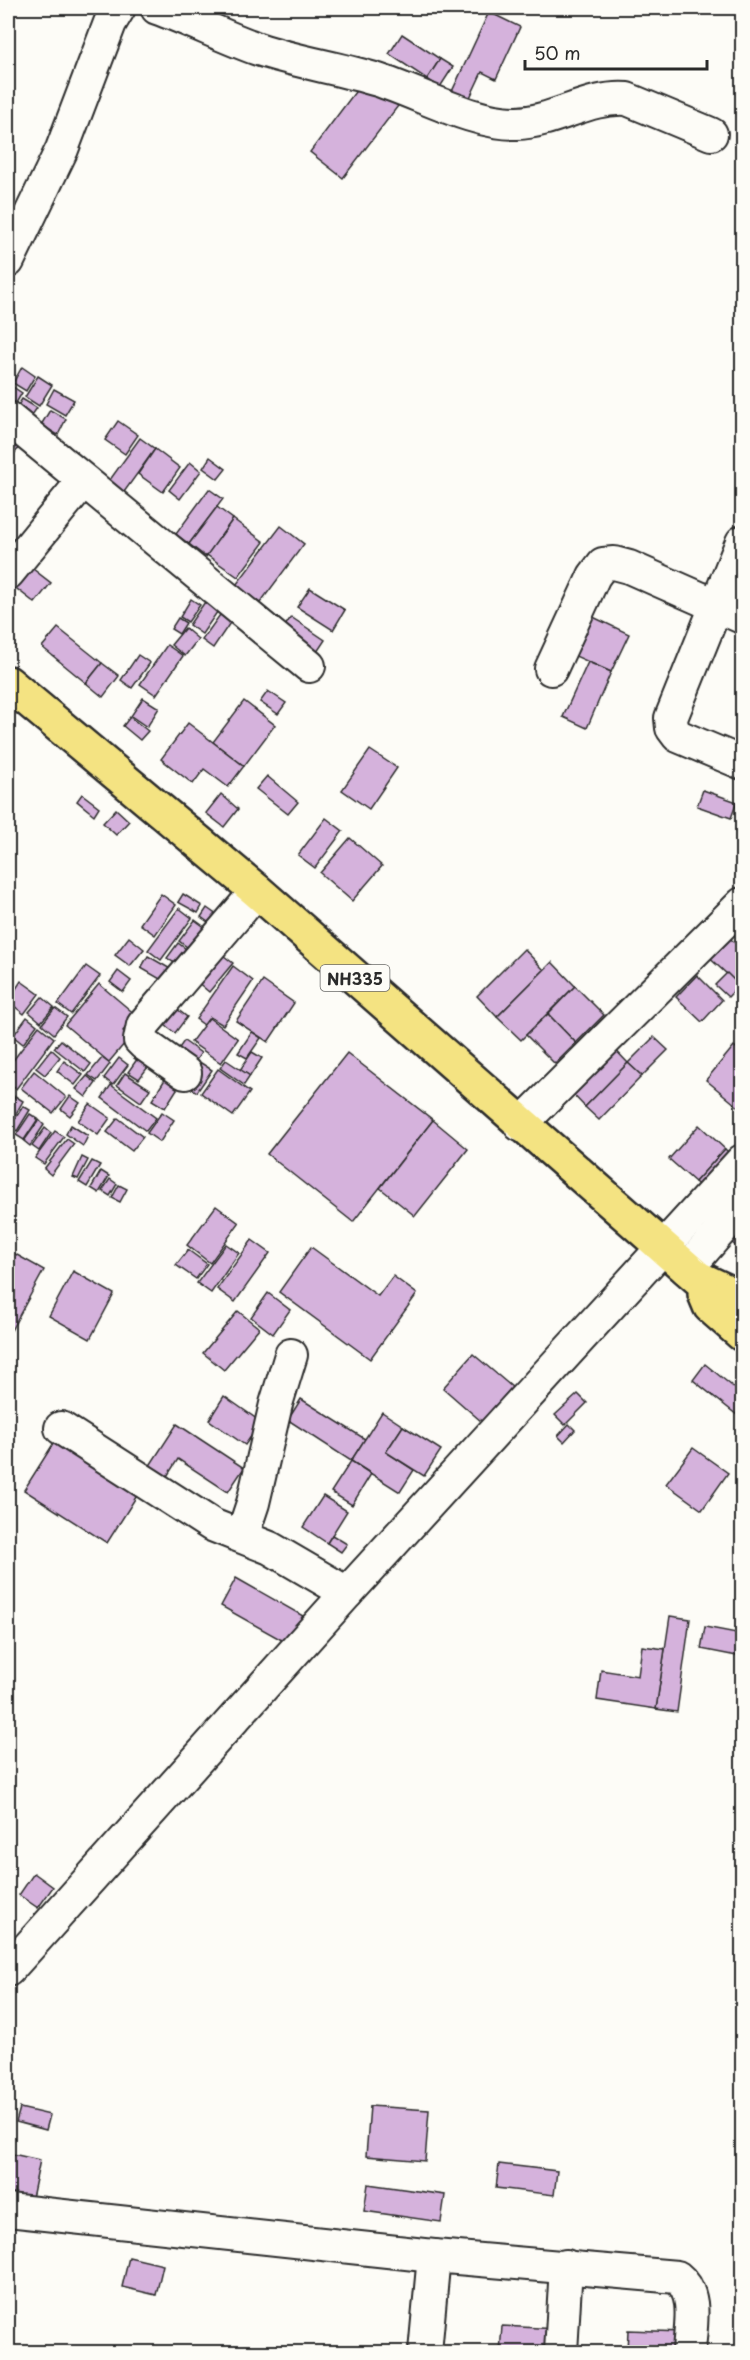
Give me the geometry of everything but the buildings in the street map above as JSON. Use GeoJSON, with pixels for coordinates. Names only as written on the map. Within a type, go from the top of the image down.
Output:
{"type":"FeatureCollection","features":[{"type":"Feature","properties":{"kind":"highway","name":"NH335"},"geometry":{"type":"LineString","coordinates":[[8,683],[256,891],[692,1274],[724,1290],[742,1306]]}},
{"type":"Feature","properties":{"kind":"highway","name":"NH335"},"geometry":{"type":"LineString","coordinates":[[692,1274],[710,1306],[742,1334]]}},
{"type":"Feature","properties":{"kind":"street"},"geometry":{"type":"LineString","coordinates":[[8,261],[62,149],[110,23],[119,8]]}},
{"type":"Feature","properties":{"kind":"street"},"geometry":{"type":"LineString","coordinates":[[157,8],[259,49],[377,80],[488,120],[517,123],[546,118],[593,102],[613,98],[627,99],[711,134]]}},
{"type":"Feature","properties":{"kind":"street"},"geometry":{"type":"LineString","coordinates":[[8,418],[309,666]]}},
{"type":"Feature","properties":{"kind":"street"},"geometry":{"type":"LineString","coordinates":[[8,573],[83,481]]}},
{"type":"Feature","properties":{"kind":"street"},"geometry":{"type":"LineString","coordinates":[[742,542],[729,611],[671,718],[672,728],[678,736],[742,763]]}},
{"type":"Feature","properties":{"kind":"street"},"geometry":{"type":"LineString","coordinates":[[550,669],[594,576],[603,564],[614,563],[629,567],[729,611]]}},
{"type":"Feature","properties":{"kind":"street"},"geometry":{"type":"LineString","coordinates":[[185,1073],[140,1040],[143,1025],[256,891]]}},
{"type":"Feature","properties":{"kind":"street"},"geometry":{"type":"LineString","coordinates":[[520,1125],[742,904]]}},
{"type":"Feature","properties":{"kind":"street"},"geometry":{"type":"LineString","coordinates":[[8,1970],[347,1593],[742,1161]]}},
{"type":"Feature","properties":{"kind":"street"},"geometry":{"type":"LineString","coordinates":[[692,1274],[742,1206]]}},
{"type":"Feature","properties":{"kind":"street"},"geometry":{"type":"LineString","coordinates":[[242,1536],[254,1503],[276,1404],[291,1355]]}},
{"type":"Feature","properties":{"kind":"street"},"geometry":{"type":"LineString","coordinates":[[62,1428],[212,1525],[270,1548],[347,1593]]}},
{"type":"Feature","properties":{"kind":"street"},"geometry":{"type":"LineString","coordinates":[[8,2210],[434,2256],[677,2277],[686,2284],[692,2297],[689,2352]]}},
{"type":"Feature","properties":{"kind":"street"},"geometry":{"type":"LineString","coordinates":[[425,2352],[434,2256]]}},
{"type":"Feature","properties":{"kind":"street"},"geometry":{"type":"LineString","coordinates":[[561,2352],[566,2266]]}}]}
